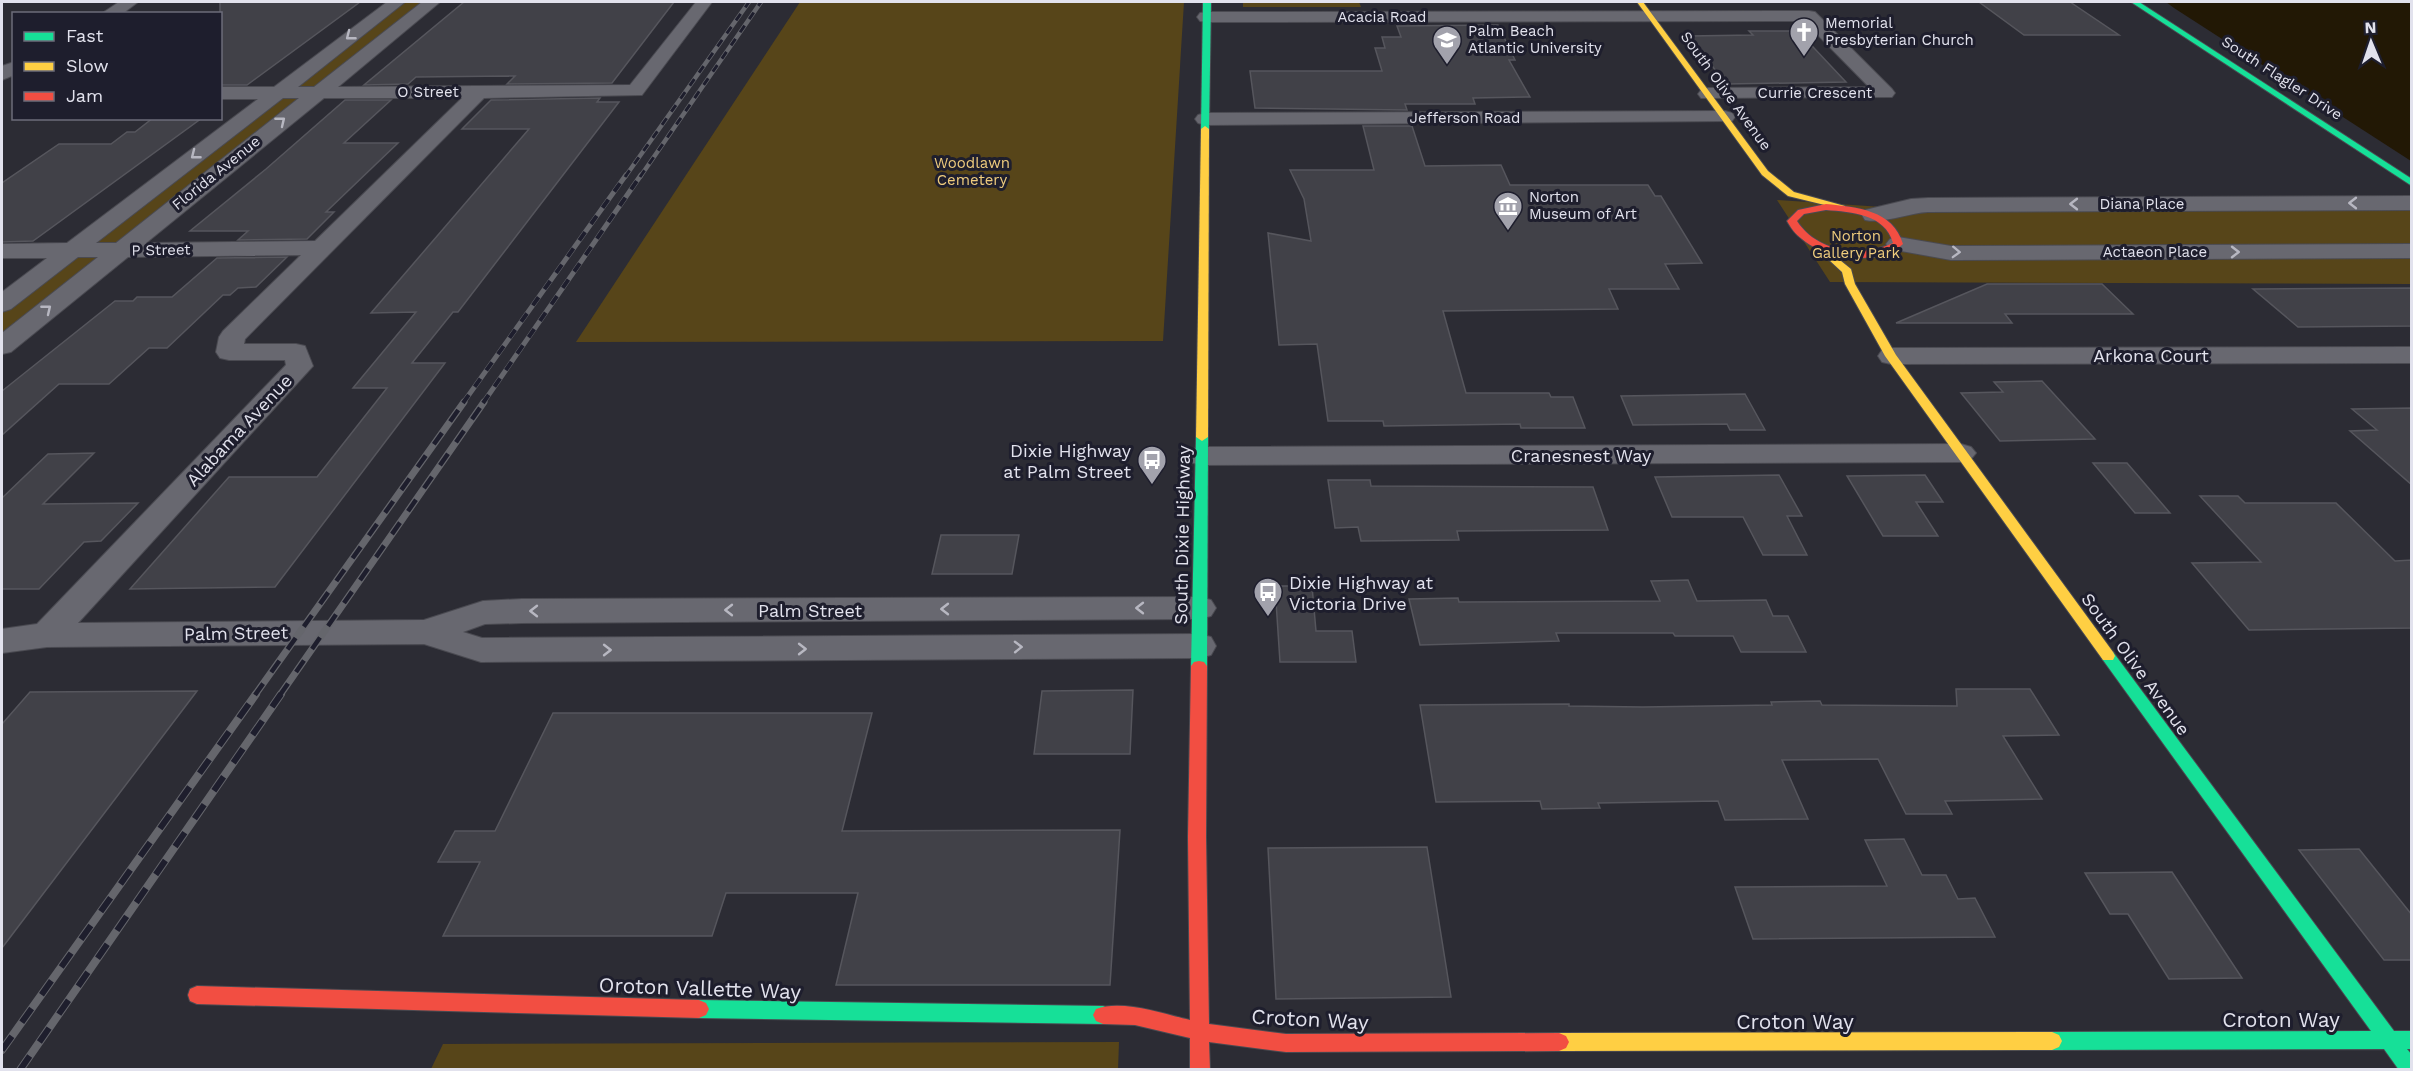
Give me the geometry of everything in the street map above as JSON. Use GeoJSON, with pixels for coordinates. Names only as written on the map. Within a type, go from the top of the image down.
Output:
{"type":"FeatureCollection","features":[{"type":"Feature","properties":{"kind":"street"},"geometry":{"type":"LineString","coordinates":[[112,12],[130,2]]}},
{"type":"Feature","properties":{"kind":"street","name":"Florida Avenue"},"geometry":{"type":"LineString","coordinates":[[2,304],[397,2]]}},
{"type":"Feature","properties":{"kind":"street","name":"Florida Avenue"},"geometry":{"type":"LineString","coordinates":[[2,346],[432,2]]}},
{"type":"Feature","properties":{"kind":"street","name":"O Street"},"geometry":{"type":"LineString","coordinates":[[222,93],[635,91],[704,2]]}},
{"type":"Feature","properties":{"kind":"street","name":"South Olive Avenue"},"geometry":{"type":"LineString","coordinates":[[1640,2],[1765,173],[1791,194],[1842,208]]}},
{"type":"Feature","properties":{"kind":"street","name":"South Flagler Drive"},"geometry":{"type":"LineString","coordinates":[[2135,2],[2412,183]]}},
{"type":"Feature","properties":{"kind":"street","name":"Acacia Road"},"geometry":{"type":"LineString","coordinates":[[1207,9],[1506,9],[1651,16],[1809,16]]}},
{"type":"Feature","properties":{"kind":"street","name":"South Dixie Highway"},"geometry":{"type":"LineString","coordinates":[[1200,1070],[1197,837],[1207,9]]}},
{"type":"Feature","properties":{"kind":"street","name":"Currie Crescent"},"geometry":{"type":"LineString","coordinates":[[1708,94],[1885,93],[1809,16]]}},
{"type":"Feature","properties":{"kind":"street","name":"Alabama Avenue"},"geometry":{"type":"LineString","coordinates":[[47,635],[300,366],[296,352],[228,352],[232,337],[479,92]]}},
{"type":"Feature","properties":{"kind":"street","name":"Jefferson Road"},"geometry":{"type":"LineString","coordinates":[[1205,118],[1725,117]]}},
{"type":"Feature","properties":{"kind":"street"},"geometry":{"type":"LineString","coordinates":[[1791,194],[1787,197],[1792,204],[1794,216],[1812,208],[1842,208],[1873,215],[1895,229],[1900,237],[1898,244],[1884,252],[1872,254],[1846,253],[1820,247]]}},
{"type":"Feature","properties":{"kind":"street","name":"Diana Place"},"geometry":{"type":"LineString","coordinates":[[1873,215],[1911,206],[1928,205],[2412,203]]}},
{"type":"Feature","properties":{"kind":"street","name":"South Olive Avenue"},"geometry":{"type":"LineString","coordinates":[[1794,216],[1793,228],[1808,241],[1820,247],[1847,271],[1850,284],[1891,356],[2235,832],[2411,1070]]}},
{"type":"Feature","properties":{"kind":"street","name":"Actaeon Place"},"geometry":{"type":"LineString","coordinates":[[1898,244],[1951,253],[2412,251]]}},
{"type":"Feature","properties":{"kind":"street","name":"P Street"},"geometry":{"type":"LineString","coordinates":[[2,251],[321,248]]}},
{"type":"Feature","properties":{"kind":"street"},"geometry":{"type":"LineString","coordinates":[[1847,271],[1853,267],[1854,262],[1872,254]]}},
{"type":"Feature","properties":{"kind":"street","name":"Arkona Court"},"geometry":{"type":"LineString","coordinates":[[1891,356],[2412,354]]}},
{"type":"Feature","properties":{"kind":"street","name":"Cranesnest Way"},"geometry":{"type":"LineString","coordinates":[[1200,456],[1961,453]]}},
{"type":"Feature","properties":{"kind":"street","name":"Palm Street"},"geometry":{"type":"LineString","coordinates":[[2,641],[47,635],[425,632],[483,613],[522,611],[1199,608]]}},
{"type":"Feature","properties":{"kind":"street","name":"Palm Street"},"geometry":{"type":"LineString","coordinates":[[2,626],[47,635]]}},
{"type":"Feature","properties":{"kind":"street","name":"Palm Street"},"geometry":{"type":"LineString","coordinates":[[425,632],[481,650],[1199,646]]}},
{"type":"Feature","properties":{"kind":"street","name":"Oroton Vallette Way"},"geometry":{"type":"LineString","coordinates":[[196,995],[813,1012],[1116,1015],[1135,1016],[1201,1032]]}},
{"type":"Feature","properties":{"kind":"street","name":"Croton Way"},"geometry":{"type":"LineString","coordinates":[[1201,1032],[1286,1043],[2412,1040]]}},
{"type":"Feature","properties":{"kind":"green space"},"geometry":{"type":"Polygon","coordinates":[[[402,2],[422,2],[2,337],[2,313],[402,2]]]}},
{"type":"Feature","properties":{"kind":"green space","name":"Woodlawn Cemetery"},"geometry":{"type":"Polygon","coordinates":[[[800,2],[1184,2],[1163,341],[576,342],[800,2]]]}},
{"type":"Feature","properties":{"kind":"green space"},"geometry":{"type":"Polygon","coordinates":[[[1243,2],[1359,2],[1361,7],[1243,7],[1243,2]]]}},
{"type":"Feature","properties":{"kind":"green space","name":"Norton Gallery Park"},"geometry":{"type":"Polygon","coordinates":[[[1777,200],[1942,211],[2410,210],[2412,211],[2411,284],[1830,282],[1777,200]]]}},
{"type":"Feature","properties":{"kind":"green space"},"geometry":{"type":"Polygon","coordinates":[[[1119,1042],[1118,1070],[431,1069],[443,1044],[1119,1042]]]}},
{"type":"Feature","properties":{"kind":"shaded area"},"geometry":{"type":"Polygon","coordinates":[[[2166,2],[2411,2],[2411,161],[2174,8],[2166,2]]]}},
{"type":"Feature","properties":{"kind":"building"},"geometry":{"type":"Polygon","coordinates":[[[220,2],[360,2],[247,85],[222,85],[222,12],[220,12],[220,2]]]}},
{"type":"Feature","properties":{"kind":"building"},"geometry":{"type":"Polygon","coordinates":[[[464,2],[674,2],[612,83],[507,84],[515,76],[416,77],[408,84],[364,85],[464,2]]]}},
{"type":"Feature","properties":{"kind":"building"},"geometry":{"type":"Polygon","coordinates":[[[1979,2],[2070,2],[2119,35],[2024,35],[1979,2]]]}},
{"type":"Feature","properties":{"kind":"building"},"geometry":{"type":"Polygon","coordinates":[[[1498,25],[1515,60],[1509,60],[1530,97],[1473,98],[1475,104],[1405,104],[1407,110],[1255,108],[1250,71],[1382,71],[1375,48],[1385,48],[1382,37],[1401,37],[1397,26],[1498,25]]]}},
{"type":"Feature","properties":{"kind":"building","name":"Memorial Presbyterian Church"},"geometry":{"type":"Polygon","coordinates":[[[1749,31],[1798,31],[1846,82],[1726,84],[1689,36],[1753,35],[1749,31]]]}},
{"type":"Feature","properties":{"kind":"building"},"geometry":{"type":"Polygon","coordinates":[[[600,98],[597,102],[619,102],[458,312],[453,312],[412,363],[445,363],[275,587],[130,589],[229,477],[317,477],[387,388],[353,388],[416,312],[371,313],[529,129],[462,129],[491,100],[600,98]]]}},
{"type":"Feature","properties":{"kind":"building"},"geometry":{"type":"Polygon","coordinates":[[[345,100],[391,100],[344,143],[398,143],[326,212],[334,212],[307,239],[238,240],[248,231],[190,231],[266,169],[345,100]]]}},
{"type":"Feature","properties":{"kind":"building"},"geometry":{"type":"Polygon","coordinates":[[[150,120],[199,120],[33,241],[2,242],[2,183],[59,144],[111,144],[127,132],[135,132],[150,120]]]}},
{"type":"Feature","properties":{"kind":"building"},"geometry":{"type":"Polygon","coordinates":[[[1363,126],[1412,126],[1425,166],[1501,165],[1510,185],[1648,185],[1655,196],[1661,196],[1702,263],[1665,264],[1679,289],[1609,289],[1618,309],[1443,311],[1466,393],[1549,393],[1551,397],[1573,397],[1585,428],[1521,428],[1520,424],[1384,426],[1383,421],[1328,421],[1317,344],[1279,345],[1268,233],[1311,241],[1304,199],[1290,170],[1374,170],[1363,126]]]}},
{"type":"Feature","properties":{"kind":"building"},"geometry":{"type":"Polygon","coordinates":[[[287,257],[256,287],[238,288],[230,295],[223,295],[167,348],[149,348],[109,384],[59,384],[2,435],[2,391],[115,301],[133,301],[137,297],[172,297],[217,258],[287,257]]]}},
{"type":"Feature","properties":{"kind":"building"},"geometry":{"type":"Polygon","coordinates":[[[1987,284],[2102,284],[2133,314],[2005,314],[2012,323],[1896,323],[1987,284]]]}},
{"type":"Feature","properties":{"kind":"building"},"geometry":{"type":"Polygon","coordinates":[[[2412,288],[2412,326],[2298,327],[2253,289],[2412,288]]]}},
{"type":"Feature","properties":{"kind":"building"},"geometry":{"type":"Polygon","coordinates":[[[2042,381],[2095,439],[2000,441],[1961,393],[2003,392],[1994,382],[2042,381]]]}},
{"type":"Feature","properties":{"kind":"building"},"geometry":{"type":"Polygon","coordinates":[[[1745,394],[1765,430],[1730,430],[1727,424],[1633,425],[1621,396],[1745,394]]]}},
{"type":"Feature","properties":{"kind":"building"},"geometry":{"type":"Polygon","coordinates":[[[2412,408],[2412,485],[2350,431],[2377,430],[2352,409],[2412,408]]]}},
{"type":"Feature","properties":{"kind":"building"},"geometry":{"type":"Polygon","coordinates":[[[94,453],[43,504],[138,503],[101,541],[84,542],[39,589],[2,589],[2,498],[48,454],[94,453]]]}},
{"type":"Feature","properties":{"kind":"building"},"geometry":{"type":"Polygon","coordinates":[[[2093,463],[2127,463],[2170,513],[2135,513],[2093,463]]]}},
{"type":"Feature","properties":{"kind":"building"},"geometry":{"type":"Polygon","coordinates":[[[1779,475],[1802,516],[1787,516],[1807,555],[1763,555],[1743,517],[1672,517],[1655,477],[1779,475]]]}},
{"type":"Feature","properties":{"kind":"building"},"geometry":{"type":"Polygon","coordinates":[[[1925,475],[1943,502],[1916,502],[1938,536],[1883,536],[1847,476],[1925,475]]]}},
{"type":"Feature","properties":{"kind":"building"},"geometry":{"type":"Polygon","coordinates":[[[1328,480],[1370,480],[1371,486],[1593,487],[1608,530],[1457,531],[1459,540],[1361,541],[1358,527],[1335,528],[1328,480]]]}},
{"type":"Feature","properties":{"kind":"building"},"geometry":{"type":"Polygon","coordinates":[[[2200,496],[2238,496],[2245,503],[2336,503],[2395,561],[2412,560],[2412,628],[2249,630],[2192,563],[2261,562],[2200,496]]]}},
{"type":"Feature","properties":{"kind":"building"},"geometry":{"type":"Polygon","coordinates":[[[941,535],[1019,535],[1012,574],[932,574],[941,535]]]}},
{"type":"Feature","properties":{"kind":"building"},"geometry":{"type":"Polygon","coordinates":[[[1688,580],[1697,601],[1766,600],[1773,616],[1788,616],[1806,652],[1741,652],[1733,636],[1675,636],[1673,633],[1556,633],[1559,641],[1420,645],[1409,599],[1458,598],[1459,602],[1660,601],[1651,581],[1688,580]]]}},
{"type":"Feature","properties":{"kind":"building"},"geometry":{"type":"Polygon","coordinates":[[[1275,586],[1312,586],[1316,631],[1352,631],[1356,662],[1280,662],[1275,586]]]}},
{"type":"Feature","properties":{"kind":"building"},"geometry":{"type":"Polygon","coordinates":[[[1956,689],[2030,689],[2059,735],[2003,736],[2042,799],[1945,801],[1952,814],[1906,814],[1878,759],[1782,760],[1808,819],[1725,820],[1718,801],[1598,803],[1600,808],[1542,809],[1540,801],[1436,802],[1420,705],[1569,704],[1569,706],[1643,707],[1772,705],[1771,702],[1820,701],[1822,705],[1957,706],[1956,689]]]}},
{"type":"Feature","properties":{"kind":"building"},"geometry":{"type":"Polygon","coordinates":[[[1133,690],[1130,754],[1034,754],[1042,691],[1133,690]]]}},
{"type":"Feature","properties":{"kind":"building"},"geometry":{"type":"Polygon","coordinates":[[[197,691],[2,948],[2,724],[30,692],[197,691]]]}},
{"type":"Feature","properties":{"kind":"building"},"geometry":{"type":"Polygon","coordinates":[[[553,713],[872,713],[842,831],[1120,830],[1110,985],[836,985],[858,893],[726,893],[712,936],[443,936],[480,862],[438,862],[455,831],[495,831],[553,713]]]}},
{"type":"Feature","properties":{"kind":"building"},"geometry":{"type":"Polygon","coordinates":[[[1904,839],[1922,875],[1946,875],[1958,899],[1975,898],[1995,937],[1753,939],[1735,887],[1887,886],[1865,840],[1904,839]]]}},
{"type":"Feature","properties":{"kind":"building"},"geometry":{"type":"Polygon","coordinates":[[[1427,847],[1451,997],[1276,999],[1268,848],[1427,847]]]}},
{"type":"Feature","properties":{"kind":"building"},"geometry":{"type":"Polygon","coordinates":[[[2359,849],[2412,915],[2412,960],[2384,960],[2299,850],[2359,849]]]}},
{"type":"Feature","properties":{"kind":"building"},"geometry":{"type":"Polygon","coordinates":[[[2172,872],[2242,978],[2169,979],[2128,914],[2110,914],[2085,873],[2172,872]]]}},
{"type":"Feature","properties":{"kind":"railway"},"geometry":{"type":"LineString","coordinates":[[625,177],[749,2]]}},
{"type":"Feature","properties":{"kind":"railway"},"geometry":{"type":"LineString","coordinates":[[640,177],[761,2]]}},
{"type":"Feature","properties":{"kind":"railway"},"geometry":{"type":"LineString","coordinates":[[463,403],[626,175]]}},
{"type":"Feature","properties":{"kind":"railway"},"geometry":{"type":"LineString","coordinates":[[483,403],[641,175]]}},
{"type":"Feature","properties":{"kind":"railway"},"geometry":{"type":"LineString","coordinates":[[255,695],[464,402]]}},
{"type":"Feature","properties":{"kind":"railway"},"geometry":{"type":"LineString","coordinates":[[280,695],[484,402]]}},
{"type":"Feature","properties":{"kind":"railway"},"geometry":{"type":"LineString","coordinates":[[2,1050],[256,694]]}},
{"type":"Feature","properties":{"kind":"railway"},"geometry":{"type":"LineString","coordinates":[[20,1070],[281,694]]}},
{"type":"Feature","properties":{"kind":"traffic: fast"},"geometry":{"type":"LineString","coordinates":[[1205,129],[1207,2]]}},
{"type":"Feature","properties":{"kind":"traffic: fast"},"geometry":{"type":"LineString","coordinates":[[2135,2],[2412,183]]}},
{"type":"Feature","properties":{"kind":"traffic: fast"},"geometry":{"type":"LineString","coordinates":[[1199,666],[1202,437]]}},
{"type":"Feature","properties":{"kind":"traffic: fast"},"geometry":{"type":"LineString","coordinates":[[2108,656],[2411,1070]]}},
{"type":"Feature","properties":{"kind":"traffic: fast"},"geometry":{"type":"LineString","coordinates":[[699,1009],[1103,1015]]}},
{"type":"Feature","properties":{"kind":"traffic: fast"},"geometry":{"type":"LineString","coordinates":[[2052,1041],[2412,1040]]}},
{"type":"Feature","properties":{"kind":"traffic: slow"},"geometry":{"type":"LineString","coordinates":[[1640,2],[1765,173],[1791,194],[1842,208]]}},
{"type":"Feature","properties":{"kind":"traffic: slow"},"geometry":{"type":"LineString","coordinates":[[1202,437],[1205,129]]}},
{"type":"Feature","properties":{"kind":"traffic: slow"},"geometry":{"type":"LineString","coordinates":[[1820,247],[1847,271],[1850,284],[1891,356],[2108,656]]}},
{"type":"Feature","properties":{"kind":"traffic: slow"},"geometry":{"type":"LineString","coordinates":[[1559,1042],[2052,1041]]}},
{"type":"Feature","properties":{"kind":"traffic: jam"},"geometry":{"type":"LineString","coordinates":[[1826,207],[1859,211],[1880,219],[1895,233],[1898,244],[1882,252],[1865,254],[1841,252],[1817,245],[1798,231],[1792,221],[1801,212],[1826,207]]}},
{"type":"Feature","properties":{"kind":"traffic: jam"},"geometry":{"type":"LineString","coordinates":[[1199,666],[1197,837],[1200,1070]]}},
{"type":"Feature","properties":{"kind":"traffic: jam"},"geometry":{"type":"LineString","coordinates":[[197,995],[699,1009]]}},
{"type":"Feature","properties":{"kind":"traffic: jam"},"geometry":{"type":"LineString","coordinates":[[1103,1015],[1135,1016],[1201,1032],[1286,1043],[1559,1042]]}},
{"type":"Feature","properties":{"kind":"place","name":"Memorial Presbyterian Church"},"geometry":{"type":"Point","coordinates":[1804,58]}},
{"type":"Feature","properties":{"kind":"place","name":"Palm Beach Atlantic University"},"geometry":{"type":"Point","coordinates":[1447,66]}},
{"type":"Feature","properties":{"kind":"place","name":"Norton Museum of Art"},"geometry":{"type":"Point","coordinates":[1508,232]}},
{"type":"Feature","properties":{"kind":"place","name":"Dixie Highway at Palm Street"},"geometry":{"type":"Point","coordinates":[1152,486]}},
{"type":"Feature","properties":{"kind":"place","name":"Dixie Highway at Victoria Drive"},"geometry":{"type":"Point","coordinates":[1268,618]}}]}
